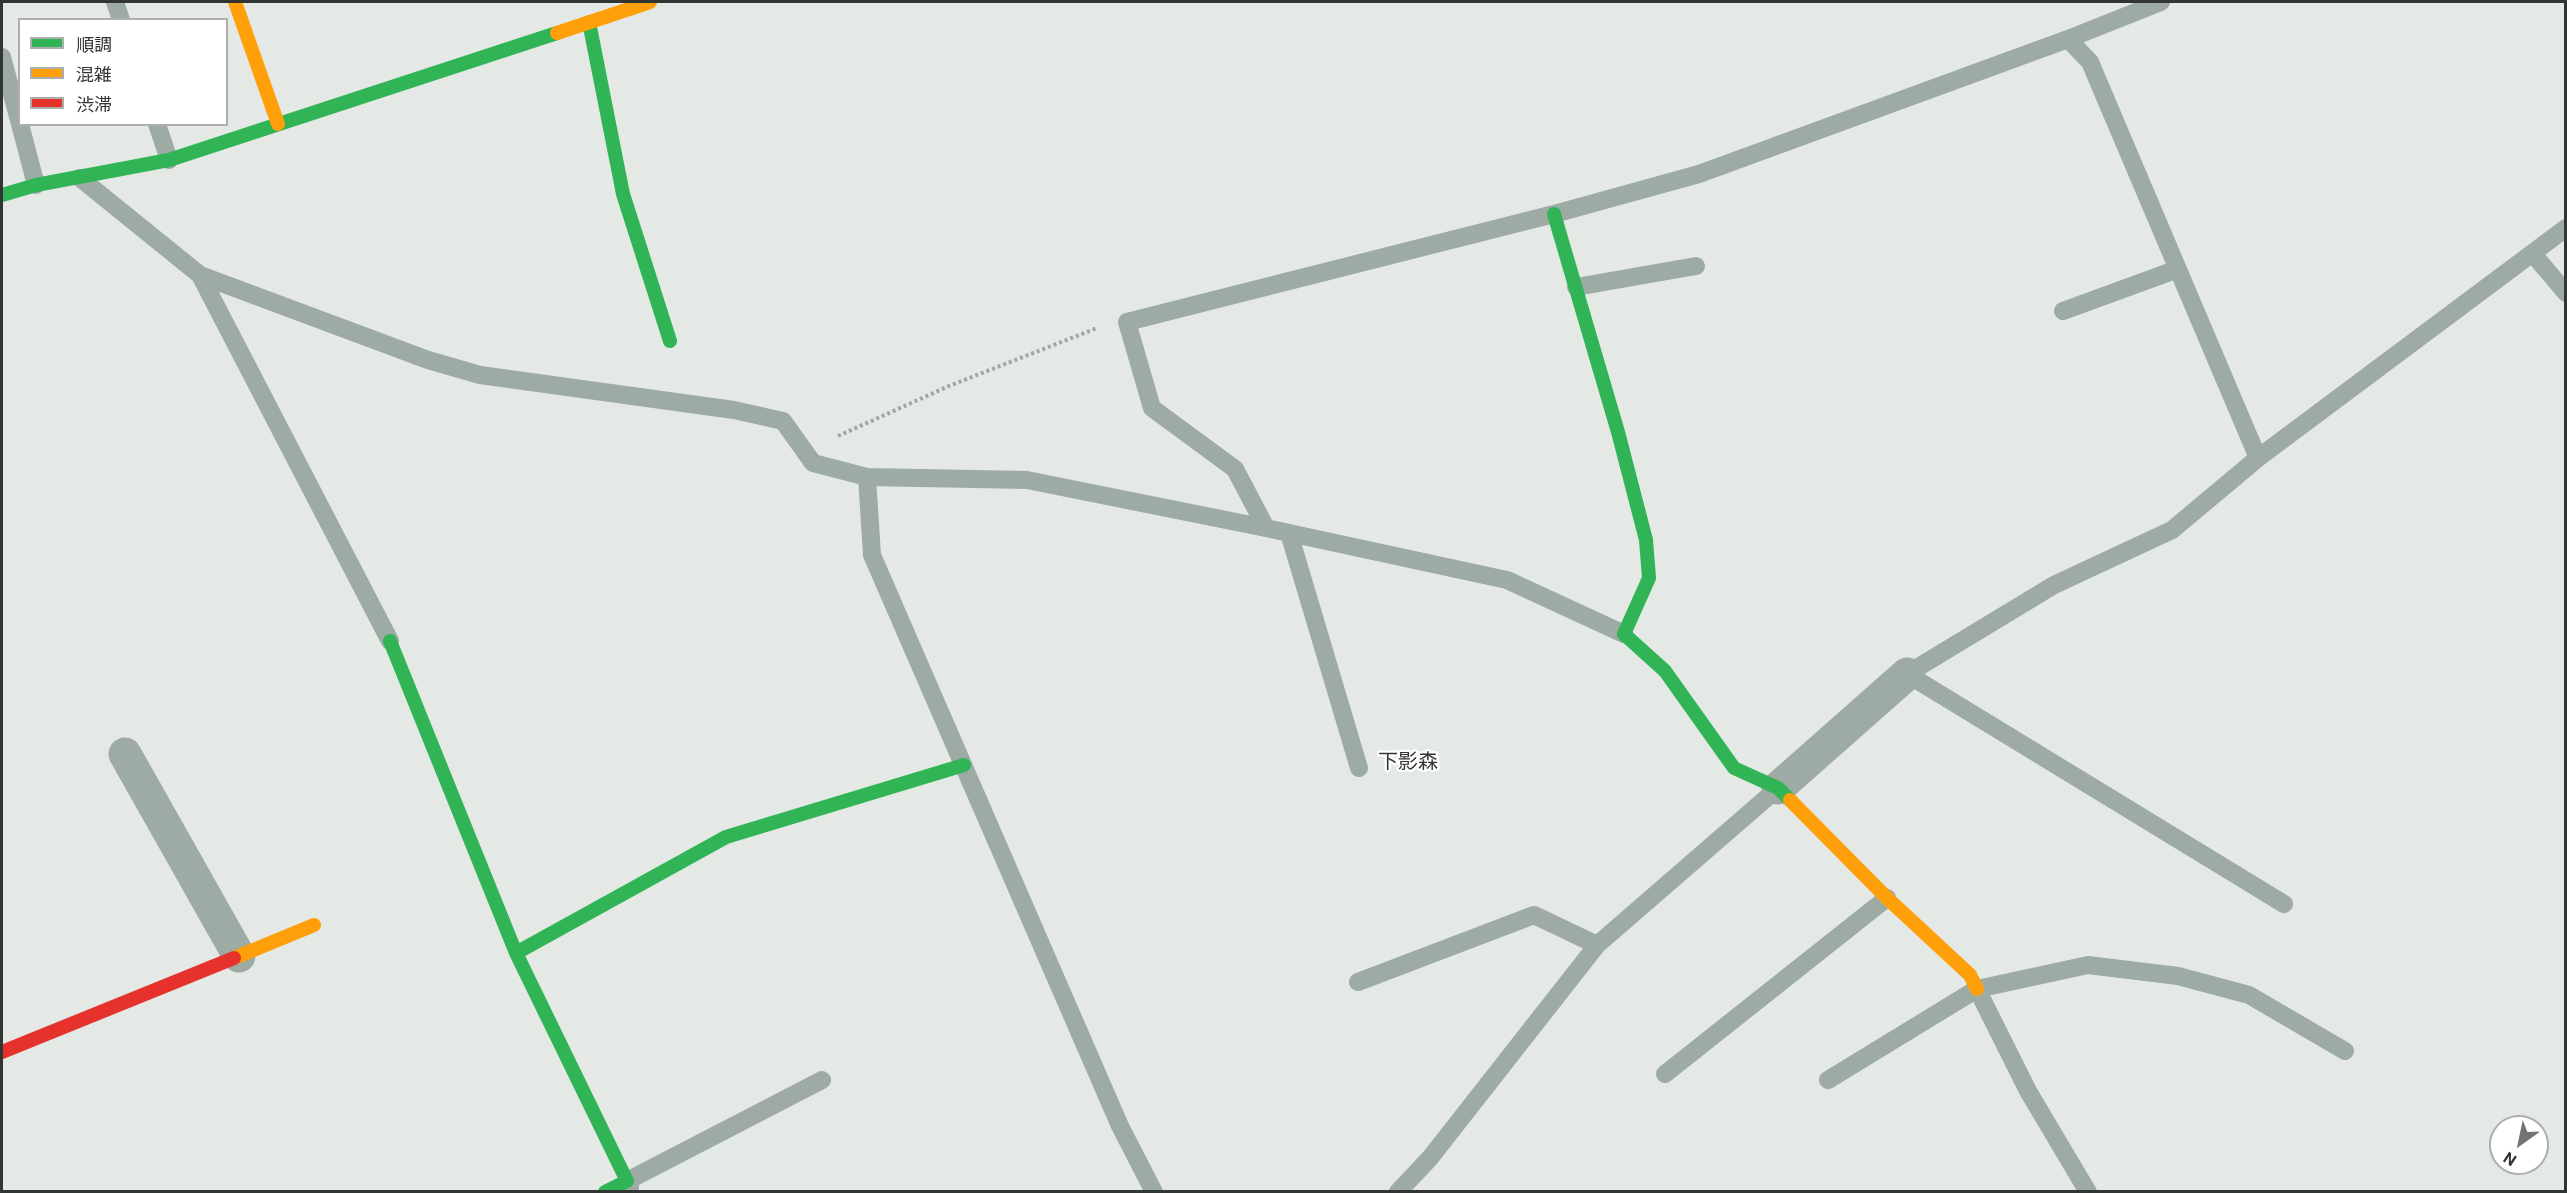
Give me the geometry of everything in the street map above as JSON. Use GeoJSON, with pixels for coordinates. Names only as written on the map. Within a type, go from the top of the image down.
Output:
{"type":"FeatureCollection","features":[{"type":"Feature","properties":{"kind":"street"},"geometry":{"type":"LineString","coordinates":[[236,2],[278,124]]}},
{"type":"Feature","properties":{"kind":"street"},"geometry":{"type":"LineString","coordinates":[[2,195],[36,185],[169,160],[650,2]]}},
{"type":"Feature","properties":{"kind":"street"},"geometry":{"type":"LineString","coordinates":[[589,22],[623,194],[670,341]]}},
{"type":"Feature","properties":{"kind":"street"},"geometry":{"type":"LineString","coordinates":[[1554,214],[1618,432],[1646,540],[1649,578],[1624,633],[1665,671],[1734,768],[1778,788],[1887,898],[1970,975],[1977,989]]}},
{"type":"Feature","properties":{"kind":"street"},"geometry":{"type":"LineString","coordinates":[[390,640],[516,953],[629,1186],[605,1191]]}},
{"type":"Feature","properties":{"kind":"street"},"geometry":{"type":"LineString","coordinates":[[1778,788],[1907,674]]}},
{"type":"Feature","properties":{"kind":"street"},"geometry":{"type":"LineString","coordinates":[[125,754],[239,956]]}},
{"type":"Feature","properties":{"kind":"street"},"geometry":{"type":"LineString","coordinates":[[516,953],[726,837],[964,765]]}},
{"type":"Feature","properties":{"kind":"street"},"geometry":{"type":"LineString","coordinates":[[2,1052],[314,925]]}},
{"type":"Feature","properties":{"kind":"lane"},"geometry":{"type":"LineString","coordinates":[[115,2],[120,18]]}},
{"type":"Feature","properties":{"kind":"lane"},"geometry":{"type":"LineString","coordinates":[[1266,528],[1235,470],[1152,408],[1127,322],[1554,214],[1699,174],[2068,39],[2162,2]]}},
{"type":"Feature","properties":{"kind":"lane"},"geometry":{"type":"LineString","coordinates":[[2068,39],[2090,62],[2258,458]]}},
{"type":"Feature","properties":{"kind":"lane"},"geometry":{"type":"LineString","coordinates":[[2,57],[18,117]]}},
{"type":"Feature","properties":{"kind":"lane"},"geometry":{"type":"LineString","coordinates":[[21,126],[36,185]]}},
{"type":"Feature","properties":{"kind":"lane"},"geometry":{"type":"LineString","coordinates":[[158,126],[169,160]]}},
{"type":"Feature","properties":{"kind":"lane"},"geometry":{"type":"LineString","coordinates":[[80,178],[200,275],[428,360],[480,375],[734,410],[783,421],[813,463],[867,477],[1027,480],[1507,580],[1624,633]]}},
{"type":"Feature","properties":{"kind":"lane"},"geometry":{"type":"LineString","coordinates":[[2284,904],[1907,674],[2054,585],[2172,530],[2258,458],[2565,228]]}},
{"type":"Feature","properties":{"kind":"lane"},"geometry":{"type":"LineString","coordinates":[[2533,254],[2565,292]]}},
{"type":"Feature","properties":{"kind":"lane"},"geometry":{"type":"LineString","coordinates":[[1576,287],[1695,266]]}},
{"type":"Feature","properties":{"kind":"lane"},"geometry":{"type":"LineString","coordinates":[[2063,311],[2178,269]]}},
{"type":"Feature","properties":{"kind":"lane"},"geometry":{"type":"LineString","coordinates":[[200,275],[390,640]]}},
{"type":"Feature","properties":{"kind":"lane"},"geometry":{"type":"LineString","coordinates":[[867,477],[872,555],[1120,1125],[1154,1191]]}},
{"type":"Feature","properties":{"kind":"lane"},"geometry":{"type":"LineString","coordinates":[[1289,533],[1359,768]]}},
{"type":"Feature","properties":{"kind":"lane"},"geometry":{"type":"LineString","coordinates":[[1398,1191],[1430,1158],[1597,945],[1778,788]]}},
{"type":"Feature","properties":{"kind":"lane"},"geometry":{"type":"LineString","coordinates":[[1665,1074],[1887,898]]}},
{"type":"Feature","properties":{"kind":"lane"},"geometry":{"type":"LineString","coordinates":[[1358,982],[1534,915],[1597,945]]}},
{"type":"Feature","properties":{"kind":"lane"},"geometry":{"type":"LineString","coordinates":[[1828,1080],[1977,989],[2088,965],[2178,976],[2249,995],[2345,1051]]}},
{"type":"Feature","properties":{"kind":"lane"},"geometry":{"type":"LineString","coordinates":[[1977,989],[2028,1092],[2088,1191]]}},
{"type":"Feature","properties":{"kind":"lane"},"geometry":{"type":"LineString","coordinates":[[629,1186],[822,1080]]}},
{"type":"Feature","properties":{"kind":"path"},"geometry":{"type":"LineString","coordinates":[[804,451],[949,386],[1104,325],[1127,322]]}},
{"type":"Feature","properties":{"kind":"traffic: fast"},"geometry":{"type":"LineString","coordinates":[[589,22],[623,194],[670,341]]}},
{"type":"Feature","properties":{"kind":"traffic: fast"},"geometry":{"type":"LineString","coordinates":[[2,195],[36,185],[169,160],[557,33]]}},
{"type":"Feature","properties":{"kind":"traffic: fast"},"geometry":{"type":"LineString","coordinates":[[1554,214],[1618,432],[1646,540],[1649,578],[1624,634],[1665,671],[1734,768],[1778,788],[1790,800]]}},
{"type":"Feature","properties":{"kind":"traffic: fast"},"geometry":{"type":"LineString","coordinates":[[390,641],[516,953],[627,1181],[605,1192]]}},
{"type":"Feature","properties":{"kind":"traffic: fast"},"geometry":{"type":"LineString","coordinates":[[516,953],[726,837],[964,765]]}},
{"type":"Feature","properties":{"kind":"traffic: slow"},"geometry":{"type":"LineString","coordinates":[[235,2],[278,124]]}},
{"type":"Feature","properties":{"kind":"traffic: slow"},"geometry":{"type":"LineString","coordinates":[[557,33],[650,2]]}},
{"type":"Feature","properties":{"kind":"traffic: slow"},"geometry":{"type":"LineString","coordinates":[[1790,800],[1887,898],[1970,975],[1977,989]]}},
{"type":"Feature","properties":{"kind":"traffic: slow"},"geometry":{"type":"LineString","coordinates":[[234,958],[314,925]]}},
{"type":"Feature","properties":{"kind":"traffic: jam"},"geometry":{"type":"LineString","coordinates":[[2,1052],[234,958]]}},
{"type":"Feature","properties":{"kind":"district","name":"下影森"},"geometry":{"type":"Point","coordinates":[1408,763]}}]}
